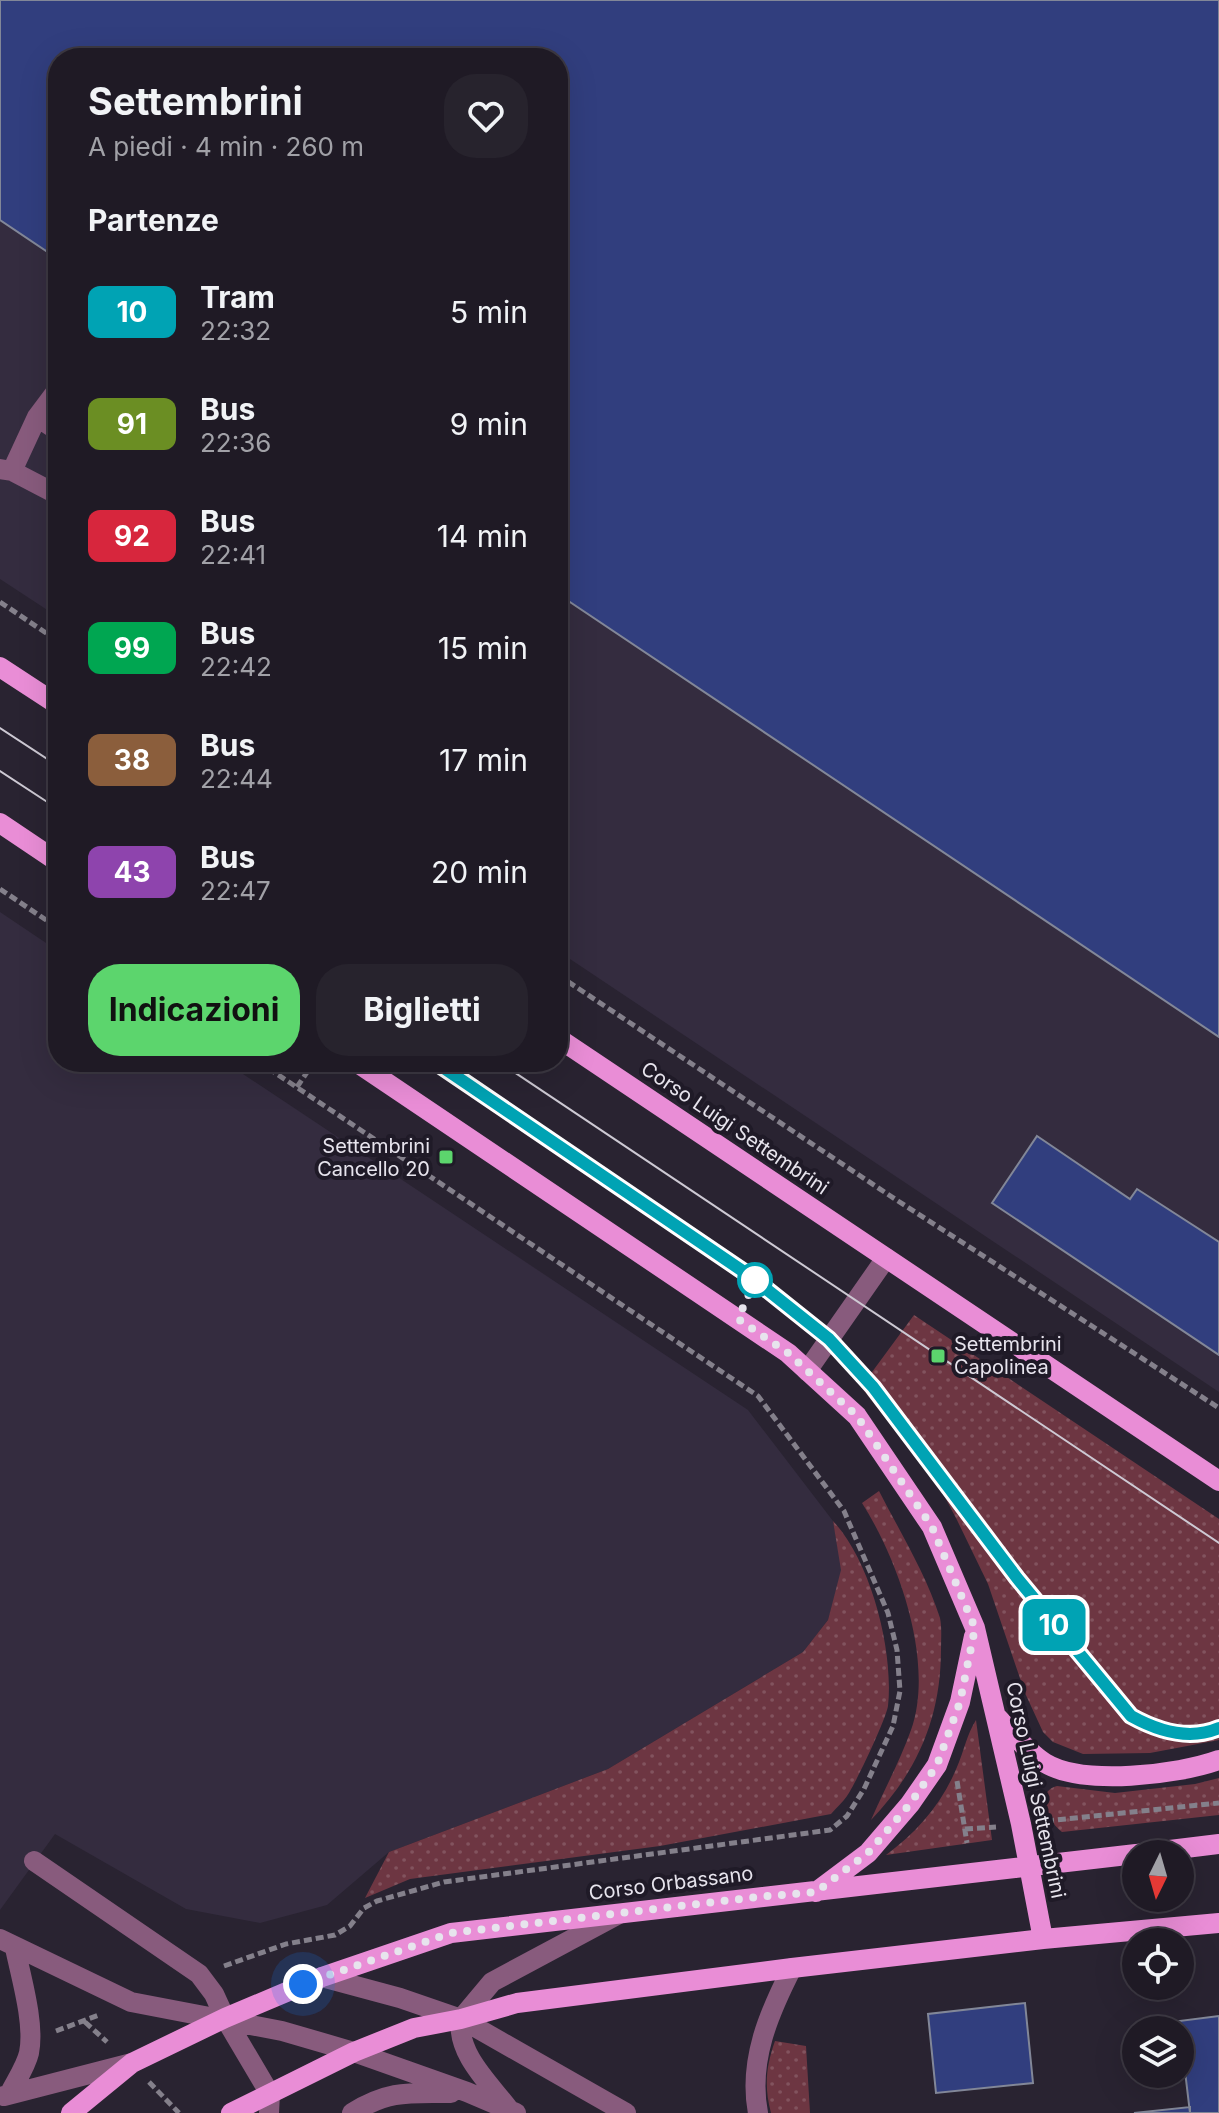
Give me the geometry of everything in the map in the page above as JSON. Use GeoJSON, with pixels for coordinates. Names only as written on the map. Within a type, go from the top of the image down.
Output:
{"type":"FeatureCollection","features":[{"type":"Feature","properties":{"kind":"main road"},"geometry":{"type":"LineString","coordinates":[[0,667],[48,698]]}},
{"type":"Feature","properties":{"kind":"main road"},"geometry":{"type":"LineString","coordinates":[[0,823],[48,855]]}},
{"type":"Feature","properties":{"kind":"main road","name":"Corso Luigi Settembrini"},"geometry":{"type":"LineString","coordinates":[[568,1045],[1219,1481]]}},
{"type":"Feature","properties":{"kind":"main road","name":"Corso Luigi Settembrini"},"geometry":{"type":"LineString","coordinates":[[371,1072],[788,1353],[857,1416],[932,1527],[975,1628],[1021,1824],[1043,1939]]}},
{"type":"Feature","properties":{"kind":"main road"},"geometry":{"type":"LineString","coordinates":[[816,1892],[868,1853],[910,1804],[937,1765],[960,1702],[975,1628]]}},
{"type":"Feature","properties":{"kind":"main road"},"geometry":{"type":"LineString","coordinates":[[996,1716],[1043,1762],[1064,1772],[1115,1776],[1194,1769],[1219,1760]]}},
{"type":"Feature","properties":{"kind":"main road","name":"Corso Orbassano"},"geometry":{"type":"LineString","coordinates":[[1194,1847],[1219,1844]]}},
{"type":"Feature","properties":{"kind":"main road","name":"Corso Orbassano"},"geometry":{"type":"LineString","coordinates":[[71,2113],[132,2063],[225,2018],[322,1977],[451,1933],[1122,1856]]}},
{"type":"Feature","properties":{"kind":"main road"},"geometry":{"type":"LineString","coordinates":[[231,2113],[269,2104],[354,2052],[414,2028],[517,2003],[1043,1939],[1219,1923]]}},
{"type":"Feature","properties":{"kind":"street"},"geometry":{"type":"LineString","coordinates":[[48,402],[6,470],[48,490]]}},
{"type":"Feature","properties":{"kind":"street"},"geometry":{"type":"LineString","coordinates":[[37,417],[48,424]]}},
{"type":"Feature","properties":{"kind":"street"},"geometry":{"type":"LineString","coordinates":[[807,1371],[886,1258]]}},
{"type":"Feature","properties":{"kind":"street"},"geometry":{"type":"LineString","coordinates":[[34,1861],[199,1974],[214,1994],[269,2104]]}},
{"type":"Feature","properties":{"kind":"street"},"geometry":{"type":"LineString","coordinates":[[512,2111],[478,2070],[461,2040],[461,2019],[492,1982],[501,1976],[619,1914]]}},
{"type":"Feature","properties":{"kind":"street"},"geometry":{"type":"LineString","coordinates":[[7,1943],[131,2002],[282,2031],[354,2052],[512,2111]]}},
{"type":"Feature","properties":{"kind":"street"},"geometry":{"type":"LineString","coordinates":[[5,2096],[29,2053],[27,2003],[7,1943]]}},
{"type":"Feature","properties":{"kind":"street"},"geometry":{"type":"LineString","coordinates":[[758,2113],[755,2096],[760,2048],[767,2021],[792,1968]]}},
{"type":"Feature","properties":{"kind":"street"},"geometry":{"type":"LineString","coordinates":[[322,1977],[400,1998],[461,2019],[626,2113]]}},
{"type":"Feature","properties":{"kind":"street","name":"Corso Orbassano"},"geometry":{"type":"LineString","coordinates":[[5,2096],[132,2063]]}},
{"type":"Feature","properties":{"kind":"street"},"geometry":{"type":"LineString","coordinates":[[352,2113],[377,2098],[407,2093],[467,2092]]}},
{"type":"Feature","properties":{"kind":"path"},"geometry":{"type":"LineString","coordinates":[[0,602],[48,634]]}},
{"type":"Feature","properties":{"kind":"path"},"geometry":{"type":"LineString","coordinates":[[0,889],[48,921]]}},
{"type":"Feature","properties":{"kind":"path"},"geometry":{"type":"LineString","coordinates":[[568,982],[911,1210],[1219,1408]]}},
{"type":"Feature","properties":{"kind":"path"},"geometry":{"type":"LineString","coordinates":[[199,1974],[286,1944],[335,1935],[350,1926],[364,1908],[377,1901],[444,1882],[830,1830],[847,1816],[864,1789],[893,1726],[900,1691],[897,1650],[888,1613],[844,1511],[758,1396],[274,1072]]}},
{"type":"Feature","properties":{"kind":"path"},"geometry":{"type":"LineString","coordinates":[[297,1087],[307,1072]]}},
{"type":"Feature","properties":{"kind":"path"},"geometry":{"type":"LineString","coordinates":[[953,1778],[957,1781],[967,1843]]}},
{"type":"Feature","properties":{"kind":"path"},"geometry":{"type":"LineString","coordinates":[[965,1829],[1219,1803]]}},
{"type":"Feature","properties":{"kind":"path"},"geometry":{"type":"LineString","coordinates":[[29,2040],[131,2002]]}},
{"type":"Feature","properties":{"kind":"shaded area"},"geometry":{"type":"Polygon","coordinates":[[[0,0],[1219,0],[1219,1392],[568,958],[568,48],[48,48],[48,610],[0,579],[0,0]]]}},
{"type":"Feature","properties":{"kind":"shaded area"},"geometry":{"type":"Polygon","coordinates":[[[0,912],[48,944],[48,1072],[240,1072],[748,1410],[833,1521],[842,1570],[828,1620],[803,1652],[608,1769],[389,1852],[327,1905],[260,1923],[186,1909],[55,1834],[0,1910],[0,912]]]}},
{"type":"Feature","properties":{"kind":"shaded area"},"geometry":{"type":"Polygon","coordinates":[[[914,1315],[1219,1519],[1219,1740],[1150,1753],[1083,1754],[1053,1742],[1043,1732],[1025,1693],[988,1584],[957,1520],[939,1486],[861,1387],[914,1315]]]}},
{"type":"Feature","properties":{"kind":"shaded area"},"geometry":{"type":"Polygon","coordinates":[[[879,1491],[934,1602],[941,1622],[941,1649],[937,1698],[924,1742],[902,1782],[871,1820],[911,1730],[919,1674],[916,1644],[900,1583],[889,1554],[862,1503],[879,1491]]]}},
{"type":"Feature","properties":{"kind":"shaded area"},"geometry":{"type":"Polygon","coordinates":[[[833,1521],[847,1538],[869,1583],[883,1634],[889,1684],[888,1706],[877,1737],[851,1789],[831,1814],[660,1846],[410,1879],[365,1898],[389,1852],[608,1769],[803,1652],[828,1620],[841,1570],[833,1521]]]}},
{"type":"Feature","properties":{"kind":"shaded area"},"geometry":{"type":"Polygon","coordinates":[[[976,1720],[992,1840],[886,1855],[918,1827],[936,1805],[951,1780],[976,1720]]]}},
{"type":"Feature","properties":{"kind":"shaded area"},"geometry":{"type":"Polygon","coordinates":[[[1219,1778],[1219,1815],[1062,1832],[1046,1808],[1046,1794],[1057,1786],[1115,1793],[1195,1784],[1219,1778]]]}},
{"type":"Feature","properties":{"kind":"shaded area"},"geometry":{"type":"Polygon","coordinates":[[[775,2041],[806,2046],[810,2113],[771,2113],[767,2077],[775,2041]]]}},
{"type":"Feature","properties":{"kind":"building"},"geometry":{"type":"Polygon","coordinates":[[[0,0],[1219,0],[1219,1037],[568,601],[568,48],[48,48],[48,252],[0,220],[0,0]]]}},
{"type":"Feature","properties":{"kind":"building"},"geometry":{"type":"Polygon","coordinates":[[[1037,1136],[1130,1199],[1137,1189],[1219,1242],[1219,1355],[992,1203],[1037,1136]]]}},
{"type":"Feature","properties":{"kind":"building"},"geometry":{"type":"Polygon","coordinates":[[[1025,2003],[1033,2083],[936,2093],[928,2014],[1025,2003]]]}},
{"type":"Feature","properties":{"kind":"building"},"geometry":{"type":"Polygon","coordinates":[[[1219,2016],[1219,2113],[1190,2113],[1187,2088],[1194,2088],[1194,2019],[1219,2016]]]}},
{"type":"Feature","properties":{"kind":"building"},"geometry":{"type":"Polygon","coordinates":[[[1190,2107],[1190,2113],[1134,2113],[1190,2107]]]}},
{"type":"Feature","properties":{"kind":"tram line"},"geometry":{"type":"LineString","coordinates":[[0,728],[48,759]]}},
{"type":"Feature","properties":{"kind":"tram line"},"geometry":{"type":"LineString","coordinates":[[0,771],[48,802]]}},
{"type":"Feature","properties":{"kind":"tram line"},"geometry":{"type":"LineString","coordinates":[[450,1072],[750,1276],[829,1339],[873,1387],[1017,1578],[1131,1716],[1152,1726],[1185,1734],[1219,1728]]}},
{"type":"Feature","properties":{"kind":"tram line","name":"10"},"geometry":{"type":"LineString","coordinates":[[450,1072],[750,1276],[829,1339],[873,1387],[1017,1578],[1131,1716],[1169,1732],[1187,1734],[1219,1728]]}},
{"type":"Feature","properties":{"kind":"tram line"},"geometry":{"type":"LineString","coordinates":[[514,1072],[1219,1543]]}},
{"type":"Feature","properties":{"kind":"place","name":"Settembrini Cancello 20"},"geometry":{"type":"Point","coordinates":[446,1157]}},
{"type":"Feature","properties":{"kind":"place","name":"Settembrini Capolinea"},"geometry":{"type":"Point","coordinates":[938,1356]}},
{"type":"Feature","properties":{"kind":"route"},"geometry":{"type":"LineString","coordinates":[[303,1984],[451,1933],[816,1892],[868,1853],[910,1804],[937,1765],[960,1702],[975,1628],[932,1527],[857,1416],[788,1353],[738,1319],[755,1280]]}}]}
